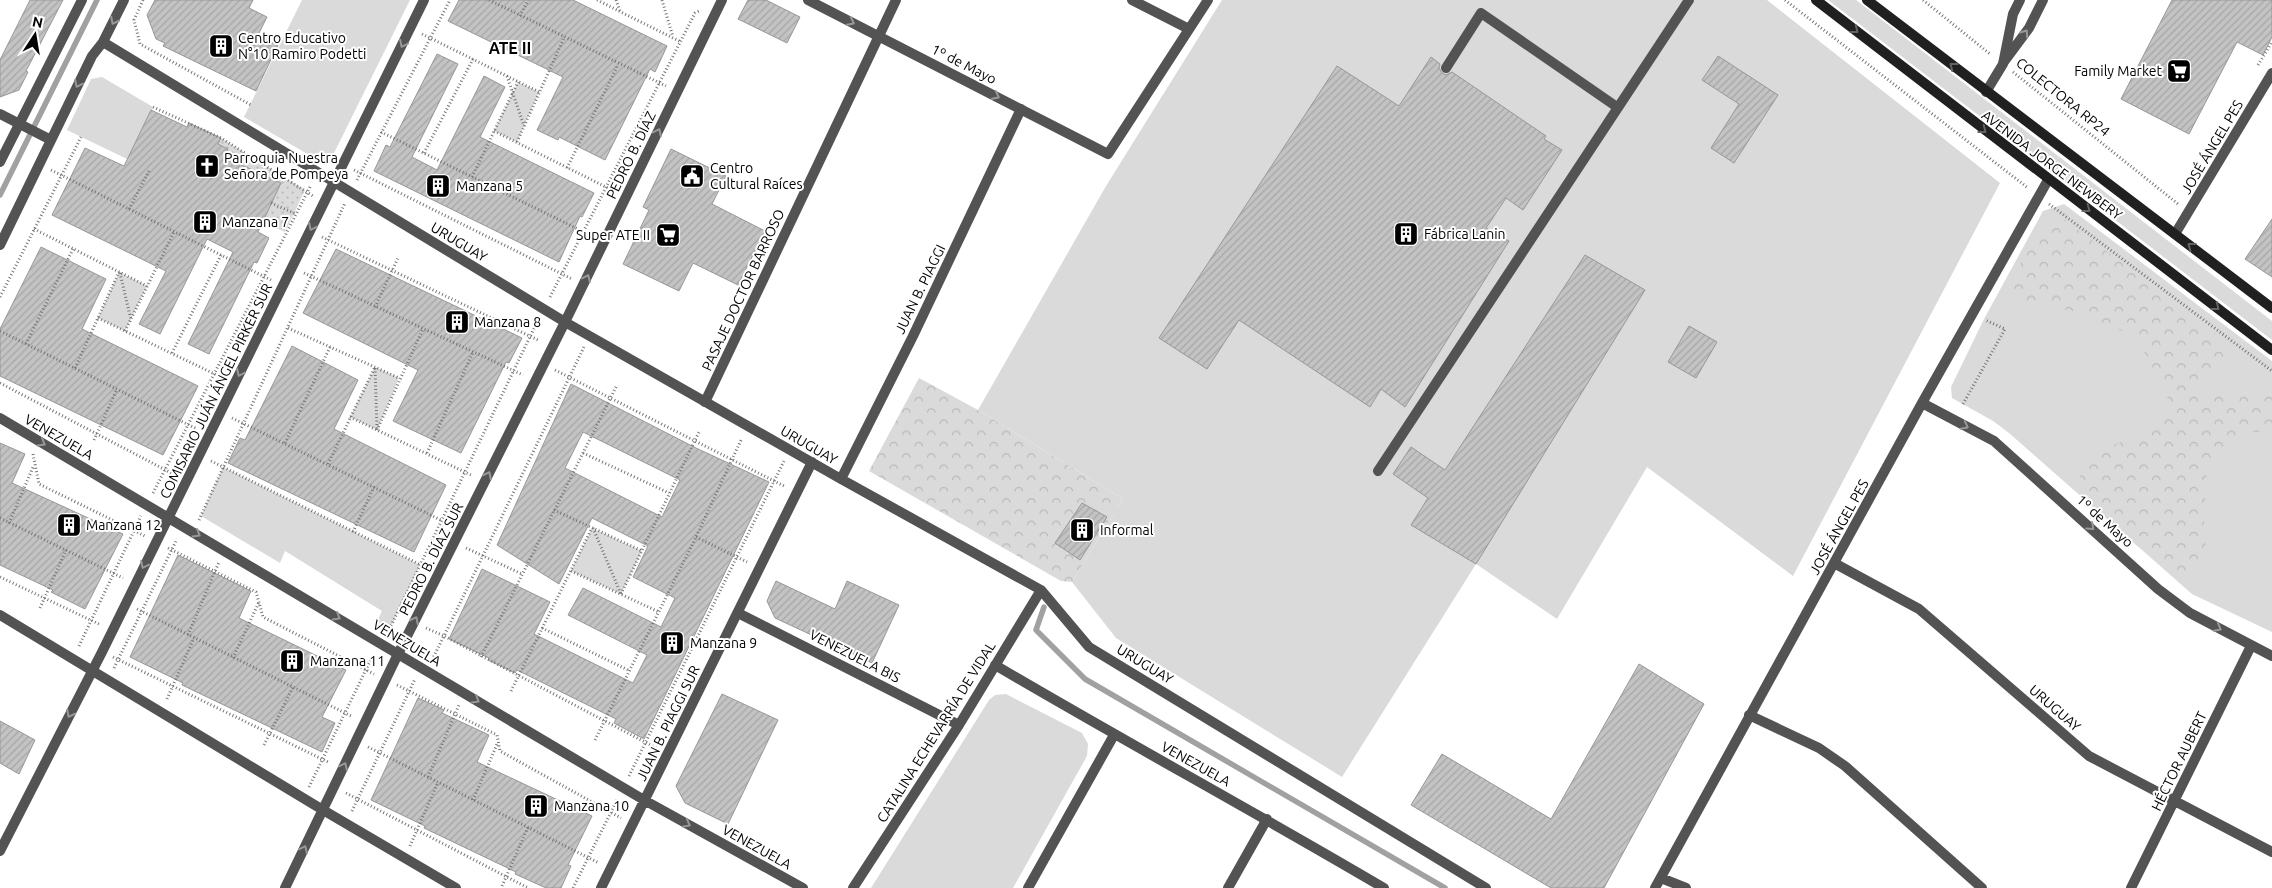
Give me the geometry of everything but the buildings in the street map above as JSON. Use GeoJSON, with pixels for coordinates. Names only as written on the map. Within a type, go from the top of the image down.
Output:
{"type":"FeatureCollection","features":[{"type":"Feature","properties":{"kind":"main road","name":"AVENIDA JORGE NEWBERY"},"geometry":{"type":"LineString","coordinates":[[1816,0],[2048,180],[2272,350]]}},
{"type":"Feature","properties":{"kind":"main road","name":"AVENIDA JORGE NEWBERY"},"geometry":{"type":"LineString","coordinates":[[1867,0],[2272,308]]}},
{"type":"Feature","properties":{"kind":"street"},"geometry":{"type":"LineString","coordinates":[[0,162],[82,0]]}},
{"type":"Feature","properties":{"kind":"street"},"geometry":{"type":"LineString","coordinates":[[0,245],[92,56],[103,42],[124,0]]}},
{"type":"Feature","properties":{"kind":"street","name":"COMISARIO JUÁN ÁNGEL PIRKER SUR"},"geometry":{"type":"LineString","coordinates":[[0,851],[102,652],[424,0]]}},
{"type":"Feature","properties":{"kind":"street","name":"PEDRO B. DÍAZ"},"geometry":{"type":"LineString","coordinates":[[565,322],[722,0]]}},
{"type":"Feature","properties":{"kind":"street","name":"1º de Mayo"},"geometry":{"type":"LineString","coordinates":[[808,0],[1108,154],[1189,29]]}},
{"type":"Feature","properties":{"kind":"street","name":"PASAJE DOCTOR BARROSO"},"geometry":{"type":"LineString","coordinates":[[705,402],[896,0]]}},
{"type":"Feature","properties":{"kind":"street"},"geometry":{"type":"LineString","coordinates":[[1132,0],[1189,29],[1208,0]]}},
{"type":"Feature","properties":{"kind":"street"},"geometry":{"type":"LineString","coordinates":[[1378,471],[1617,106],[1689,0]]}},
{"type":"Feature","properties":{"kind":"street"},"geometry":{"type":"LineString","coordinates":[[2003,64],[2013,14],[2020,0]]}},
{"type":"Feature","properties":{"kind":"street"},"geometry":{"type":"LineString","coordinates":[[1986,92],[2028,28],[2043,0]]}},
{"type":"Feature","properties":{"kind":"street"},"geometry":{"type":"LineString","coordinates":[[1446,68],[1481,13],[1617,106]]}},
{"type":"Feature","properties":{"kind":"street","name":"URUGUAY"},"geometry":{"type":"LineString","coordinates":[[103,42],[565,322],[1041,590],[1089,646],[1486,888]]}},
{"type":"Feature","properties":{"kind":"street","name":"JOSÉ ÁNGEL PES"},"geometry":{"type":"LineString","coordinates":[[2175,234],[2272,74]]}},
{"type":"Feature","properties":{"kind":"street","name":"JUAN B. PIAGGI"},"geometry":{"type":"LineString","coordinates":[[841,479],[918,327],[1021,109]]}},
{"type":"Feature","properties":{"kind":"street"},"geometry":{"type":"LineString","coordinates":[[0,114],[51,140]]}},
{"type":"Feature","properties":{"kind":"street","name":"JOSÉ ÁNGEL PES"},"geometry":{"type":"LineString","coordinates":[[1655,888],[1922,403],[2048,180]]}},
{"type":"Feature","properties":{"kind":"street","name":"PEDRO B. DÍAZ SUR"},"geometry":{"type":"LineString","coordinates":[[323,810],[398,654],[565,322]]}},
{"type":"Feature","properties":{"kind":"street","name":"1º de Mayo"},"geometry":{"type":"LineString","coordinates":[[1922,403],[1994,441],[2158,589],[2190,613],[2272,656]]}},
{"type":"Feature","properties":{"kind":"street","name":"VENEZUELA"},"geometry":{"type":"LineString","coordinates":[[0,418],[623,788],[803,888]]}},
{"type":"Feature","properties":{"kind":"street","name":"JUAN B. PIAGGI SUR"},"geometry":{"type":"LineString","coordinates":[[601,888],[812,462]]}},
{"type":"Feature","properties":{"kind":"street","name":"URUGUAY"},"geometry":{"type":"LineString","coordinates":[[1834,563],[1919,609],[2089,756],[2272,852]]}},
{"type":"Feature","properties":{"kind":"street","name":"CATALINA ECHEVARRÍA DE VIDAL"},"geometry":{"type":"LineString","coordinates":[[853,888],[959,725],[1041,590]]}},
{"type":"Feature","properties":{"kind":"street","name":"VENEZUELA BIS"},"geometry":{"type":"LineString","coordinates":[[738,613],[959,725]]}},
{"type":"Feature","properties":{"kind":"street"},"geometry":{"type":"LineString","coordinates":[[0,614],[303,798],[456,888]]}},
{"type":"Feature","properties":{"kind":"street","name":"HÉCTOR AUBERT"},"geometry":{"type":"LineString","coordinates":[[2131,888],[2251,646]]}},
{"type":"Feature","properties":{"kind":"street","name":"VENEZUELA"},"geometry":{"type":"LineString","coordinates":[[995,665],[1114,735],[1267,819],[1384,888]]}},
{"type":"Feature","properties":{"kind":"street"},"geometry":{"type":"LineString","coordinates":[[1749,715],[1819,748],[1845,766],[1982,888]]}},
{"type":"Feature","properties":{"kind":"street"},"geometry":{"type":"LineString","coordinates":[[1028,888],[1114,735]]}},
{"type":"Feature","properties":{"kind":"street"},"geometry":{"type":"LineString","coordinates":[[284,888],[323,810]]}},
{"type":"Feature","properties":{"kind":"street"},"geometry":{"type":"LineString","coordinates":[[1228,888],[1267,819]]}},
{"type":"Feature","properties":{"kind":"street"},"geometry":{"type":"LineString","coordinates":[[1661,878],[1686,888]]}},
{"type":"Feature","properties":{"kind":"path"},"geometry":{"type":"LineString","coordinates":[[144,0],[134,20],[140,44],[251,105]]}},
{"type":"Feature","properties":{"kind":"path"},"geometry":{"type":"LineString","coordinates":[[108,680],[172,550],[188,529],[223,467],[350,193],[450,0]]}},
{"type":"Feature","properties":{"kind":"path"},"geometry":{"type":"LineString","coordinates":[[489,0],[618,65],[677,92]]}},
{"type":"Feature","properties":{"kind":"path"},"geometry":{"type":"LineString","coordinates":[[520,16],[528,0]]}},
{"type":"Feature","properties":{"kind":"path"},"geometry":{"type":"LineString","coordinates":[[596,0],[698,50]]}},
{"type":"Feature","properties":{"kind":"path"},"geometry":{"type":"LineString","coordinates":[[616,0],[620,12]]}},
{"type":"Feature","properties":{"kind":"path"},"geometry":{"type":"LineString","coordinates":[[662,0],[673,37]]}},
{"type":"Feature","properties":{"kind":"path","name":"COLECTORA RP24"},"geometry":{"type":"LineString","coordinates":[[1923,0],[2188,212]]}},
{"type":"Feature","properties":{"kind":"path"},"geometry":{"type":"LineString","coordinates":[[303,798],[420,565],[543,309],[680,41],[695,13],[708,7]]}},
{"type":"Feature","properties":{"kind":"path"},"geometry":{"type":"LineString","coordinates":[[410,28],[539,92]]}},
{"type":"Feature","properties":{"kind":"path"},"geometry":{"type":"LineString","coordinates":[[517,142],[564,38]]}},
{"type":"Feature","properties":{"kind":"path"},"geometry":{"type":"LineString","coordinates":[[424,153],[473,59]]}},
{"type":"Feature","properties":{"kind":"path"},"geometry":{"type":"LineString","coordinates":[[567,168],[618,65]]}},
{"type":"Feature","properties":{"kind":"path"},"geometry":{"type":"LineString","coordinates":[[506,76],[524,126]]}},
{"type":"Feature","properties":{"kind":"path"},"geometry":{"type":"LineString","coordinates":[[472,177],[518,82]]}},
{"type":"Feature","properties":{"kind":"path"},"geometry":{"type":"LineString","coordinates":[[153,107],[221,138],[324,203]]}},
{"type":"Feature","properties":{"kind":"path"},"geometry":{"type":"LineString","coordinates":[[364,123],[604,242]]}},
{"type":"Feature","properties":{"kind":"path"},"geometry":{"type":"LineString","coordinates":[[494,131],[626,197]]}},
{"type":"Feature","properties":{"kind":"path"},"geometry":{"type":"LineString","coordinates":[[0,297],[81,137]]}},
{"type":"Feature","properties":{"kind":"path"},"geometry":{"type":"LineString","coordinates":[[39,165],[283,286]]}},
{"type":"Feature","properties":{"kind":"path"},"geometry":{"type":"LineString","coordinates":[[344,165],[584,285]]}},
{"type":"Feature","properties":{"kind":"path"},"geometry":{"type":"LineString","coordinates":[[129,210],[149,170]]}},
{"type":"Feature","properties":{"kind":"path"},"geometry":{"type":"LineString","coordinates":[[73,658],[164,469],[317,173]]}},
{"type":"Feature","properties":{"kind":"path"},"geometry":{"type":"LineString","coordinates":[[271,203],[296,214]]}},
{"type":"Feature","properties":{"kind":"path"},"geometry":{"type":"LineString","coordinates":[[34,229],[147,286]]}},
{"type":"Feature","properties":{"kind":"path"},"geometry":{"type":"LineString","coordinates":[[310,230],[552,346]]}},
{"type":"Feature","properties":{"kind":"path"},"geometry":{"type":"LineString","coordinates":[[125,331],[174,232]]}},
{"type":"Feature","properties":{"kind":"path"},"geometry":{"type":"LineString","coordinates":[[26,344],[73,248]]}},
{"type":"Feature","properties":{"kind":"path"},"geometry":{"type":"LineString","coordinates":[[172,353],[221,255]]}},
{"type":"Feature","properties":{"kind":"path"},"geometry":{"type":"LineString","coordinates":[[375,307],[398,258]]}},
{"type":"Feature","properties":{"kind":"path"},"geometry":{"type":"LineString","coordinates":[[292,268],[536,381]]}},
{"type":"Feature","properties":{"kind":"path"},"geometry":{"type":"LineString","coordinates":[[75,368],[120,272]]}},
{"type":"Feature","properties":{"kind":"path"},"geometry":{"type":"LineString","coordinates":[[120,272],[131,320]]}},
{"type":"Feature","properties":{"kind":"path"},"geometry":{"type":"LineString","coordinates":[[98,318],[234,384]]}},
{"type":"Feature","properties":{"kind":"path"},"geometry":{"type":"LineString","coordinates":[[1963,404],[2005,329],[1984,319]]}},
{"type":"Feature","properties":{"kind":"path"},"geometry":{"type":"LineString","coordinates":[[288,328],[399,378]]}},
{"type":"Feature","properties":{"kind":"path"},"geometry":{"type":"LineString","coordinates":[[377,430],[399,378],[423,329]]}},
{"type":"Feature","properties":{"kind":"path"},"geometry":{"type":"LineString","coordinates":[[0,331],[209,435]]}},
{"type":"Feature","properties":{"kind":"path"},"geometry":{"type":"LineString","coordinates":[[347,824],[409,691],[444,636],[590,335]]}},
{"type":"Feature","properties":{"kind":"path"},"geometry":{"type":"LineString","coordinates":[[285,443],[330,346]]}},
{"type":"Feature","properties":{"kind":"path"},"geometry":{"type":"LineString","coordinates":[[426,453],[473,352]]}},
{"type":"Feature","properties":{"kind":"path"},"geometry":{"type":"LineString","coordinates":[[328,464],[375,367]]}},
{"type":"Feature","properties":{"kind":"path"},"geometry":{"type":"LineString","coordinates":[[375,367],[377,430]]}},
{"type":"Feature","properties":{"kind":"path"},"geometry":{"type":"LineString","coordinates":[[570,378],[797,493]]}},
{"type":"Feature","properties":{"kind":"path"},"geometry":{"type":"LineString","coordinates":[[0,383],[186,482]]}},
{"type":"Feature","properties":{"kind":"path"},"geometry":{"type":"LineString","coordinates":[[481,657],[617,385]]}},
{"type":"Feature","properties":{"kind":"path"},"geometry":{"type":"LineString","coordinates":[[94,440],[117,389]]}},
{"type":"Feature","properties":{"kind":"path"},"geometry":{"type":"LineString","coordinates":[[220,412],[461,530]]}},
{"type":"Feature","properties":{"kind":"path"},"geometry":{"type":"LineString","coordinates":[[350,417],[485,482]]}},
{"type":"Feature","properties":{"kind":"path"},"geometry":{"type":"LineString","coordinates":[[621,594],[699,432]]}},
{"type":"Feature","properties":{"kind":"path"},"geometry":{"type":"LineString","coordinates":[[595,740],[696,537],[743,434]]}},
{"type":"Feature","properties":{"kind":"path"},"geometry":{"type":"LineString","coordinates":[[25,449],[33,453],[39,484],[256,592],[263,617],[497,735],[500,751],[633,824]]}},
{"type":"Feature","properties":{"kind":"path"},"geometry":{"type":"LineString","coordinates":[[583,453],[669,493]]}},
{"type":"Feature","properties":{"kind":"path"},"geometry":{"type":"LineString","coordinates":[[199,455],[438,574]]}},
{"type":"Feature","properties":{"kind":"path"},"geometry":{"type":"LineString","coordinates":[[572,888],[646,744],[773,481],[786,458]]}},
{"type":"Feature","properties":{"kind":"path"},"geometry":{"type":"LineString","coordinates":[[9,522],[34,464]]}},
{"type":"Feature","properties":{"kind":"path"},"geometry":{"type":"LineString","coordinates":[[353,532],[374,487]]}},
{"type":"Feature","properties":{"kind":"path"},"geometry":{"type":"LineString","coordinates":[[554,510],[642,551]]}},
{"type":"Feature","properties":{"kind":"path"},"geometry":{"type":"LineString","coordinates":[[0,518],[136,583]]}},
{"type":"Feature","properties":{"kind":"path"},"geometry":{"type":"LineString","coordinates":[[511,691],[592,528],[621,594]]}},
{"type":"Feature","properties":{"kind":"path"},"geometry":{"type":"LineString","coordinates":[[696,537],[760,568]]}},
{"type":"Feature","properties":{"kind":"path"},"geometry":{"type":"LineString","coordinates":[[454,542],[522,574]]}},
{"type":"Feature","properties":{"kind":"path"},"geometry":{"type":"LineString","coordinates":[[40,608],[66,550]]}},
{"type":"Feature","properties":{"kind":"path"},"geometry":{"type":"LineString","coordinates":[[188,635],[224,550]]}},
{"type":"Feature","properties":{"kind":"path"},"geometry":{"type":"LineString","coordinates":[[571,571],[659,612]]}},
{"type":"Feature","properties":{"kind":"path"},"geometry":{"type":"LineString","coordinates":[[0,577],[112,630]]}},
{"type":"Feature","properties":{"kind":"path"},"geometry":{"type":"LineString","coordinates":[[233,658],[259,601]]}},
{"type":"Feature","properties":{"kind":"path"},"geometry":{"type":"LineString","coordinates":[[125,604],[365,723]]}},
{"type":"Feature","properties":{"kind":"path"},"geometry":{"type":"LineString","coordinates":[[414,622],[444,636],[646,744]]}},
{"type":"Feature","properties":{"kind":"path"},"geometry":{"type":"LineString","coordinates":[[542,628],[630,671]]}},
{"type":"Feature","properties":{"kind":"path"},"geometry":{"type":"LineString","coordinates":[[161,712],[194,638]]}},
{"type":"Feature","properties":{"kind":"path"},"geometry":{"type":"LineString","coordinates":[[102,652],[343,769]]}},
{"type":"Feature","properties":{"kind":"path"},"geometry":{"type":"LineString","coordinates":[[264,745],[292,687]]}},
{"type":"Feature","properties":{"kind":"path"},"geometry":{"type":"LineString","coordinates":[[428,777],[464,693]]}},
{"type":"Feature","properties":{"kind":"path"},"geometry":{"type":"LineString","coordinates":[[356,741],[611,868]]}},
{"type":"Feature","properties":{"kind":"path"},"geometry":{"type":"LineString","coordinates":[[473,800],[498,742]]}},
{"type":"Feature","properties":{"kind":"path"},"geometry":{"type":"LineString","coordinates":[[404,858],[438,782]]}},
{"type":"Feature","properties":{"kind":"path"},"geometry":{"type":"LineString","coordinates":[[334,787],[528,888]]}},
{"type":"Feature","properties":{"kind":"path"},"geometry":{"type":"LineString","coordinates":[[502,886],[528,827]]}},
{"type":"Feature","properties":{"kind":"green space"},"geometry":{"type":"Polygon","coordinates":[[[302,0],[410,0],[331,159],[321,162],[244,117],[302,0]]]}},
{"type":"Feature","properties":{"kind":"green space"},"geometry":{"type":"Polygon","coordinates":[[[1222,0],[1767,0],[2000,183],[1793,576],[1647,467],[1557,619],[1476,564],[1342,777],[1116,638],[1072,582],[1123,499],[978,410],[1106,186],[1222,0]]]}},
{"type":"Feature","properties":{"kind":"green space"},"geometry":{"type":"Polygon","coordinates":[[[1828,0],[1856,0],[2272,321],[2272,340],[1828,0]]]}},
{"type":"Feature","properties":{"kind":"green space"},"geometry":{"type":"Polygon","coordinates":[[[102,77],[153,107],[127,159],[67,130],[91,79],[102,77]]]}},
{"type":"Feature","properties":{"kind":"green space"},"geometry":{"type":"Polygon","coordinates":[[[518,82],[539,92],[517,142],[494,131],[518,82]]]}},
{"type":"Feature","properties":{"kind":"green space"},"geometry":{"type":"Polygon","coordinates":[[[221,138],[305,190],[285,232],[263,222],[280,183],[224,157],[228,149],[218,144],[221,138]]]}},
{"type":"Feature","properties":{"kind":"green space"},"geometry":{"type":"Polygon","coordinates":[[[2064,204],[2272,361],[2272,632],[2192,594],[2009,433],[1993,421],[1952,398],[1951,387],[1984,319],[2043,211],[2064,204]]]}},
{"type":"Feature","properties":{"kind":"green space"},"geometry":{"type":"Polygon","coordinates":[[[2057,214],[2215,333],[2230,355],[2226,367],[2202,376],[2200,393],[2272,395],[2272,432],[2250,432],[2207,471],[2204,517],[2206,548],[2199,571],[2182,573],[2136,545],[2081,489],[2079,466],[2097,451],[2160,428],[2168,399],[2147,356],[2131,335],[2077,312],[2012,299],[2007,289],[2037,233],[2057,214]]]}},
{"type":"Feature","properties":{"kind":"green space"},"geometry":{"type":"Polygon","coordinates":[[[119,272],[147,286],[125,331],[98,318],[119,272]]]}},
{"type":"Feature","properties":{"kind":"green space"},"geometry":{"type":"Polygon","coordinates":[[[375,367],[399,378],[377,430],[350,417],[375,367]]]}},
{"type":"Feature","properties":{"kind":"green space"},"geometry":{"type":"Polygon","coordinates":[[[919,378],[978,410],[1123,499],[1072,582],[1061,581],[869,471],[919,378]]]}},
{"type":"Feature","properties":{"kind":"green space"},"geometry":{"type":"Polygon","coordinates":[[[223,467],[420,565],[389,630],[376,624],[382,611],[285,551],[280,563],[201,516],[223,467]]]}},
{"type":"Feature","properties":{"kind":"green space"},"geometry":{"type":"Polygon","coordinates":[[[592,528],[642,551],[621,594],[571,571],[592,528]]]}},
{"type":"Feature","properties":{"kind":"green space"},"geometry":{"type":"Polygon","coordinates":[[[1006,694],[1082,733],[1088,744],[1087,756],[1013,888],[871,888],[989,700],[995,695],[1006,694]]]}},
{"type":"Feature","properties":{"kind":"waterway"},"geometry":{"type":"LineString","coordinates":[[0,195],[97,0]]}},
{"type":"Feature","properties":{"kind":"waterway"},"geometry":{"type":"LineString","coordinates":[[1044,607],[1036,630],[1085,679],[1445,888]]}},
{"type":"Feature","properties":{"kind":"place","name":"Centro Educativo N°10 Ramiro Podetti"},"geometry":{"type":"Point","coordinates":[221,46]}},
{"type":"Feature","properties":{"kind":"place","name":"Family Market"},"geometry":{"type":"Point","coordinates":[2179,71]}},
{"type":"Feature","properties":{"kind":"place","name":"Parroquia Nuestra Señora de Pompeya"},"geometry":{"type":"Point","coordinates":[207,166]}},
{"type":"Feature","properties":{"kind":"place","name":"Centro Cultural Raíces"},"geometry":{"type":"Point","coordinates":[692,176]}},
{"type":"Feature","properties":{"kind":"place","name":"Manzana 5"},"geometry":{"type":"Point","coordinates":[438,186]}},
{"type":"Feature","properties":{"kind":"place","name":"Manzana 7"},"geometry":{"type":"Point","coordinates":[205,222]}},
{"type":"Feature","properties":{"kind":"place","name":"Fábrica Lanin"},"geometry":{"type":"Point","coordinates":[1406,234]}},
{"type":"Feature","properties":{"kind":"place","name":"Super ATE II"},"geometry":{"type":"Point","coordinates":[668,235]}},
{"type":"Feature","properties":{"kind":"place","name":"Manzana 8"},"geometry":{"type":"Point","coordinates":[457,322]}},
{"type":"Feature","properties":{"kind":"place","name":"Manzana 12"},"geometry":{"type":"Point","coordinates":[69,525]}},
{"type":"Feature","properties":{"kind":"place","name":"Informal"},"geometry":{"type":"Point","coordinates":[1082,530]}},
{"type":"Feature","properties":{"kind":"place","name":"Manzana 9"},"geometry":{"type":"Point","coordinates":[672,643]}},
{"type":"Feature","properties":{"kind":"place","name":"Manzana 11"},"geometry":{"type":"Point","coordinates":[292,661]}},
{"type":"Feature","properties":{"kind":"place","name":"Manzana 10"},"geometry":{"type":"Point","coordinates":[536,806]}},
{"type":"Feature","properties":{"kind":"district","name":"ATE II"},"geometry":{"type":"Point","coordinates":[510,48]}}]}
